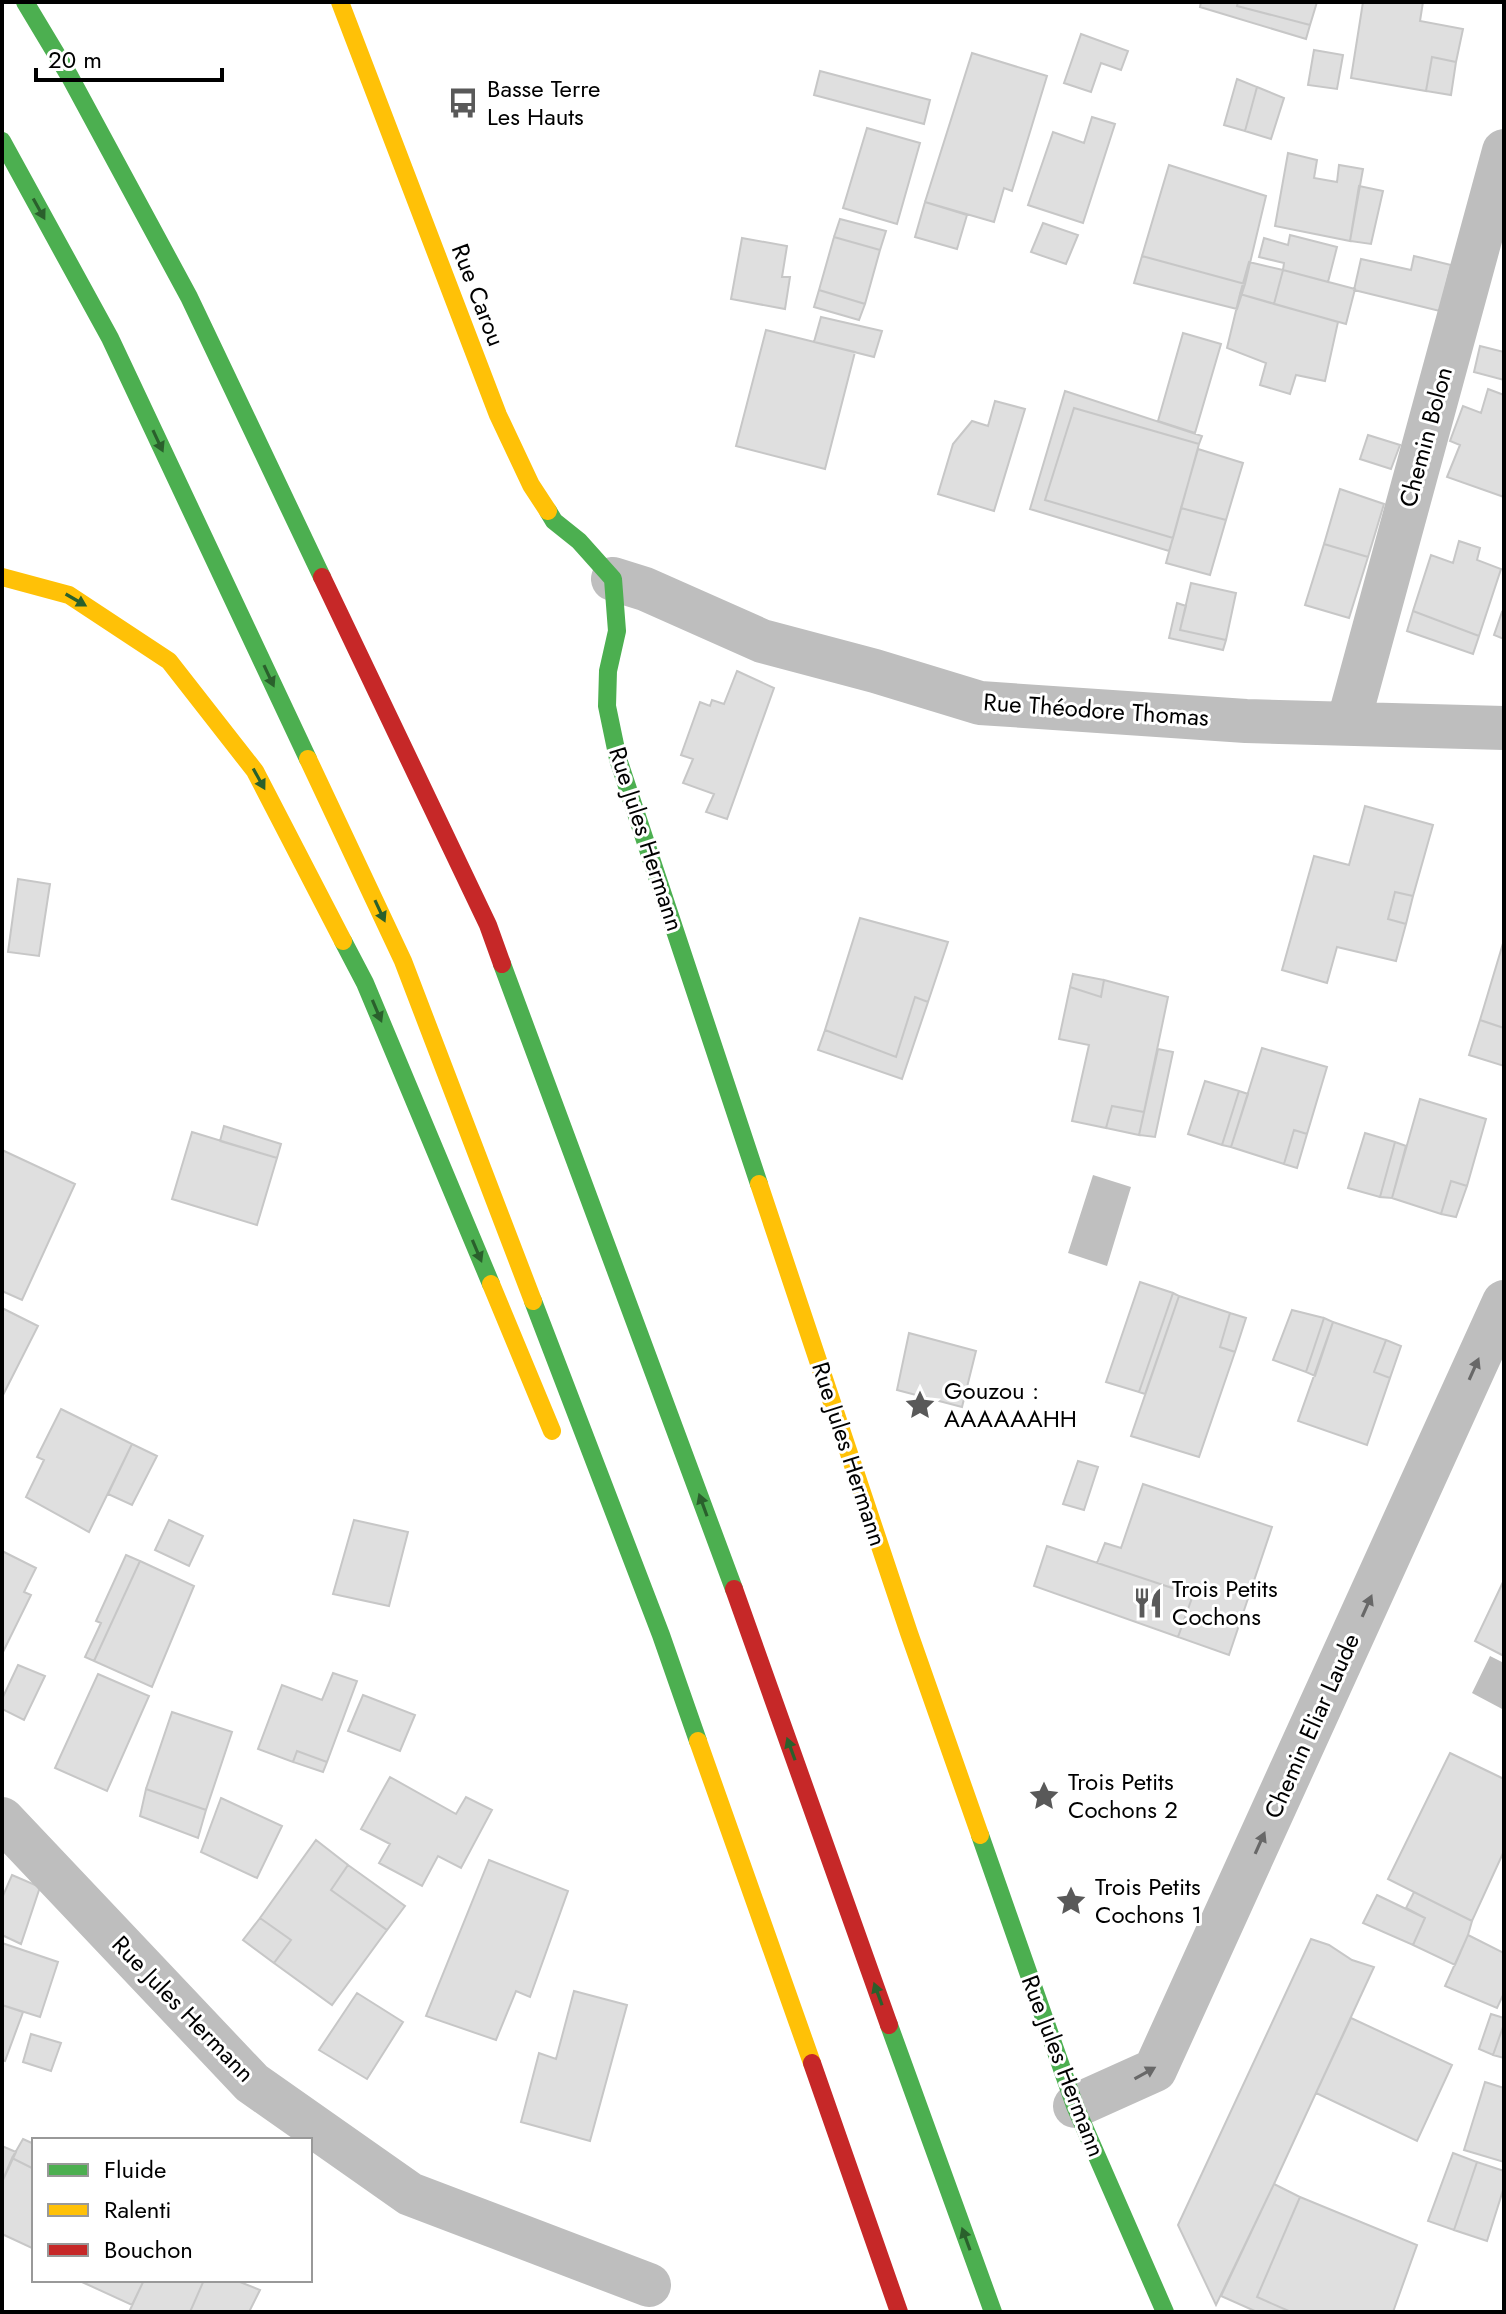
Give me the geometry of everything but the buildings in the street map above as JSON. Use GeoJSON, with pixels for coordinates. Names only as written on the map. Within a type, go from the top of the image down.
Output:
{"type":"FeatureCollection","features":[{"type":"Feature","properties":{"kind":"main road"},"geometry":{"type":"LineString","coordinates":[[25,2],[70,77]]}},
{"type":"Feature","properties":{"kind":"main road"},"geometry":{"type":"LineString","coordinates":[[33,2],[189,297],[488,925],[740,1605],[993,2312]]}},
{"type":"Feature","properties":{"kind":"main road","name":"Rue Carou"},"geometry":{"type":"LineString","coordinates":[[340,2],[498,415],[531,485],[554,521],[579,541],[613,579]]}},
{"type":"Feature","properties":{"kind":"main road"},"geometry":{"type":"LineString","coordinates":[[2,141],[110,338],[403,961],[661,1635],[899,2312]]}},
{"type":"Feature","properties":{"kind":"main road"},"geometry":{"type":"LineString","coordinates":[[2,577],[69,595],[169,661],[255,771],[365,983],[558,1446]]}},
{"type":"Feature","properties":{"kind":"main road","name":"Rue Jules Hermann"},"geometry":{"type":"LineString","coordinates":[[613,579],[617,631],[608,671],[607,706],[618,759],[909,1633],[1075,2106],[1165,2312]]}},
{"type":"Feature","properties":{"kind":"main road"},"geometry":{"type":"LineString","coordinates":[[688,1768],[853,2180]]}},
{"type":"Feature","properties":{"kind":"street","name":"Chemin Bolon"},"geometry":{"type":"LineString","coordinates":[[1348,724],[1504,151]]}},
{"type":"Feature","properties":{"kind":"street","name":"Rue Théodore Thomas"},"geometry":{"type":"LineString","coordinates":[[613,579],[645,589],[762,641],[980,703],[1246,721],[1504,728]]}},
{"type":"Feature","properties":{"kind":"street","name":"Chemin Eliar Laude"},"geometry":{"type":"LineString","coordinates":[[1075,2106],[1155,2070],[1504,1302]]}},
{"type":"Feature","properties":{"kind":"street","name":"Rue Jules Hermann"},"geometry":{"type":"LineString","coordinates":[[2,1819],[252,2083],[410,2194],[649,2285]]}},
{"type":"Feature","properties":{"kind":"shaded area"},"geometry":{"type":"Polygon","coordinates":[[[1093,1175],[1131,1187],[1107,1266],[1068,1253],[1093,1175]]]}},
{"type":"Feature","properties":{"kind":"shaded area"},"geometry":{"type":"Polygon","coordinates":[[[1490,1656],[1504,1663],[1504,1710],[1472,1693],[1490,1656]]]}},
{"type":"Feature","properties":{"kind":"traffic: fast"},"geometry":{"type":"LineString","coordinates":[[25,2],[70,77],[189,297],[322,577]]}},
{"type":"Feature","properties":{"kind":"traffic: fast"},"geometry":{"type":"LineString","coordinates":[[2,141],[110,338],[308,759]]}},
{"type":"Feature","properties":{"kind":"traffic: fast"},"geometry":{"type":"LineString","coordinates":[[548,511],[554,521],[579,541],[613,579],[617,631],[608,671],[607,706],[618,759],[759,1184]]}},
{"type":"Feature","properties":{"kind":"traffic: fast"},"geometry":{"type":"LineString","coordinates":[[343,941],[365,983],[491,1284]]}},
{"type":"Feature","properties":{"kind":"traffic: fast"},"geometry":{"type":"LineString","coordinates":[[502,964],[734,1589]]}},
{"type":"Feature","properties":{"kind":"traffic: fast"},"geometry":{"type":"LineString","coordinates":[[533,1301],[661,1635],[698,1741]]}},
{"type":"Feature","properties":{"kind":"traffic: fast"},"geometry":{"type":"LineString","coordinates":[[980,1835],[1075,2106],[1165,2312]]}},
{"type":"Feature","properties":{"kind":"traffic: fast"},"geometry":{"type":"LineString","coordinates":[[889,2025],[993,2312]]}},
{"type":"Feature","properties":{"kind":"traffic: slow"},"geometry":{"type":"LineString","coordinates":[[340,2],[498,415],[531,485],[548,511]]}},
{"type":"Feature","properties":{"kind":"traffic: slow"},"geometry":{"type":"LineString","coordinates":[[2,577],[69,595],[169,661],[255,771],[343,941]]}},
{"type":"Feature","properties":{"kind":"traffic: slow"},"geometry":{"type":"LineString","coordinates":[[308,759],[403,961],[533,1301]]}},
{"type":"Feature","properties":{"kind":"traffic: slow"},"geometry":{"type":"LineString","coordinates":[[759,1184],[980,1835]]}},
{"type":"Feature","properties":{"kind":"traffic: slow"},"geometry":{"type":"LineString","coordinates":[[491,1284],[552,1431]]}},
{"type":"Feature","properties":{"kind":"traffic: slow"},"geometry":{"type":"LineString","coordinates":[[698,1741],[812,2063]]}},
{"type":"Feature","properties":{"kind":"traffic: jam"},"geometry":{"type":"LineString","coordinates":[[322,577],[488,925],[502,964]]}},
{"type":"Feature","properties":{"kind":"traffic: jam"},"geometry":{"type":"LineString","coordinates":[[734,1589],[889,2025]]}},
{"type":"Feature","properties":{"kind":"traffic: jam"},"geometry":{"type":"LineString","coordinates":[[812,2063],[899,2312]]}},
{"type":"Feature","properties":{"kind":"place","name":"Basse Terre Les Hauts"},"geometry":{"type":"Point","coordinates":[463,103]}},
{"type":"Feature","properties":{"kind":"place","name":"Gouzou : AAAAAAHH"},"geometry":{"type":"Point","coordinates":[920,1405]}},
{"type":"Feature","properties":{"kind":"place","name":"Trois Petits Cochons"},"geometry":{"type":"Point","coordinates":[1148,1603]}},
{"type":"Feature","properties":{"kind":"place","name":"Trois Petits Cochons 2"},"geometry":{"type":"Point","coordinates":[1044,1796]}},
{"type":"Feature","properties":{"kind":"place","name":"Trois Petits Cochons 1"},"geometry":{"type":"Point","coordinates":[1071,1901]}}]}
